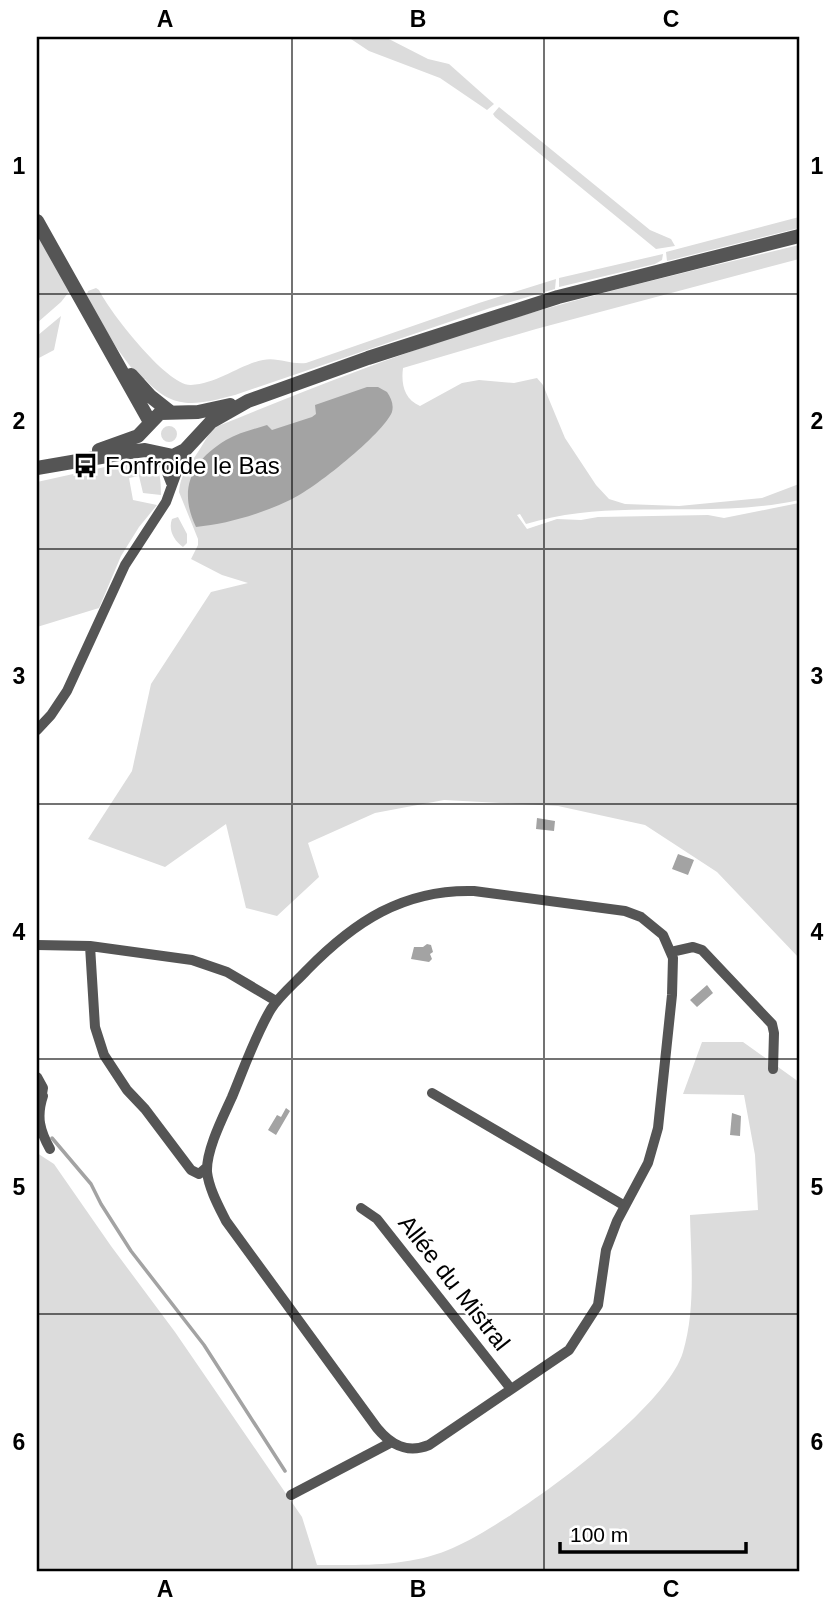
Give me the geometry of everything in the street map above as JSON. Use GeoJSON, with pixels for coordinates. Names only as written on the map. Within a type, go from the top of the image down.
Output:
{"type":"FeatureCollection","features":[{"type":"Feature","properties":{"kind":"street"},"geometry":{"type":"LineString","coordinates":[[37,221],[149,424],[148,441],[158,454],[171,486]]}},
{"type":"Feature","properties":{"kind":"street"},"geometry":{"type":"LineString","coordinates":[[55,464],[138,436],[156,415],[198,412],[248,401],[509,311],[799,236]]}},
{"type":"Feature","properties":{"kind":"street"},"geometry":{"type":"LineString","coordinates":[[37,730],[67,691],[125,565],[166,502],[191,438],[191,429],[184,417],[172,412],[136,381],[101,334]]}},
{"type":"Feature","properties":{"kind":"street"},"geometry":{"type":"LineString","coordinates":[[37,468],[130,452],[173,456],[187,448],[211,422],[248,401]]}},
{"type":"Feature","properties":{"kind":"street"},"geometry":{"type":"LineString","coordinates":[[449,891],[474,891],[625,911],[654,926],[663,935],[671,952],[672,995],[658,1128],[648,1163],[606,1250],[597,1305],[590,1318],[569,1350],[429,1445],[413,1448],[390,1443],[370,1420],[226,1221],[210,1185],[207,1167],[218,1131],[276,1001],[340,937],[361,922],[416,898],[449,891]]}},
{"type":"Feature","properties":{"kind":"street"},"geometry":{"type":"LineString","coordinates":[[37,945],[90,946],[192,960],[227,972],[276,1001]]}},
{"type":"Feature","properties":{"kind":"street"},"geometry":{"type":"LineString","coordinates":[[90,946],[96,1027],[104,1055],[127,1090],[191,1170],[199,1174],[207,1167]]}},
{"type":"Feature","properties":{"kind":"street"},"geometry":{"type":"LineString","coordinates":[[671,952],[694,947],[702,950],[772,1024],[773,1069]]}},
{"type":"Feature","properties":{"kind":"street"},"geometry":{"type":"LineString","coordinates":[[37,1077],[43,1088],[38,1112],[39,1122],[50,1149],[37,1132]]}},
{"type":"Feature","properties":{"kind":"street"},"geometry":{"type":"LineString","coordinates":[[432,1093],[625,1206]]}},
{"type":"Feature","properties":{"kind":"street","name":"Allée du Mistral"},"geometry":{"type":"LineString","coordinates":[[361,1208],[377,1219],[510,1389]]}},
{"type":"Feature","properties":{"kind":"street"},"geometry":{"type":"LineString","coordinates":[[291,1494],[390,1443]]}},
{"type":"Feature","properties":{"kind":"shaded area"},"geometry":{"type":"Polygon","coordinates":[[[348,37],[385,37],[428,59],[449,64],[494,104],[487,110],[440,78],[369,51],[348,37]]]}},
{"type":"Feature","properties":{"kind":"shaded area"},"geometry":{"type":"Polygon","coordinates":[[[499,107],[650,230],[671,239],[675,246],[656,249],[495,117],[493,114],[499,107]]]}},
{"type":"Feature","properties":{"kind":"shaded area"},"geometry":{"type":"Polygon","coordinates":[[[799,217],[799,228],[667,261],[666,252],[799,217]]]}},
{"type":"Feature","properties":{"kind":"shaded area"},"geometry":{"type":"Polygon","coordinates":[[[37,227],[72,288],[61,302],[37,323],[37,227]]]}},
{"type":"Feature","properties":{"kind":"shaded area"},"geometry":{"type":"Polygon","coordinates":[[[799,245],[799,259],[536,329],[403,368],[402,374],[407,395],[420,406],[462,383],[479,380],[514,383],[537,378],[543,385],[565,438],[596,485],[609,499],[625,504],[679,506],[762,498],[799,484],[799,500],[765,506],[593,512],[526,524],[520,514],[517,515],[527,529],[557,519],[708,515],[724,518],[799,503],[799,958],[717,872],[645,825],[558,806],[444,800],[375,813],[308,843],[319,877],[277,916],[246,908],[226,824],[165,867],[88,839],[132,771],[151,684],[211,592],[248,583],[222,575],[191,559],[198,539],[179,492],[181,480],[214,429],[366,368],[498,323],[626,287],[799,245]]]}},
{"type":"Feature","properties":{"kind":"shaded area"},"geometry":{"type":"Polygon","coordinates":[[[663,254],[662,260],[655,264],[559,287],[559,278],[663,254]]]}},
{"type":"Feature","properties":{"kind":"shaded area"},"geometry":{"type":"Polygon","coordinates":[[[556,279],[555,289],[490,308],[235,395],[197,403],[176,401],[155,389],[145,379],[141,381],[116,347],[86,297],[88,291],[96,288],[99,290],[126,330],[154,361],[168,374],[191,385],[210,381],[263,360],[306,363],[556,279]]]}},
{"type":"Feature","properties":{"kind":"shaded area"},"geometry":{"type":"Polygon","coordinates":[[[61,316],[54,350],[37,359],[37,336],[61,316]]]}},
{"type":"Feature","properties":{"kind":"shaded area"},"geometry":{"type":"Polygon","coordinates":[[[367,387],[378,387],[387,392],[392,401],[392,412],[376,434],[346,461],[301,494],[279,505],[232,521],[196,527],[188,501],[188,489],[196,467],[214,448],[251,430],[267,425],[272,430],[312,417],[316,414],[315,405],[367,387]]]}},
{"type":"Feature","properties":{"kind":"shaded area"},"geometry":{"type":"Polygon","coordinates":[[[166,426],[172,426],[177,434],[175,440],[166,442],[161,437],[161,431],[166,426]]]}},
{"type":"Feature","properties":{"kind":"shaded area"},"geometry":{"type":"Polygon","coordinates":[[[141,459],[148,460],[156,467],[160,477],[161,495],[143,493],[139,476],[129,478],[133,500],[157,505],[121,556],[99,608],[37,627],[37,482],[141,459]]]}},
{"type":"Feature","properties":{"kind":"shaded area"},"geometry":{"type":"Polygon","coordinates":[[[178,517],[187,534],[187,543],[183,547],[171,531],[172,519],[178,517]]]}},
{"type":"Feature","properties":{"kind":"shaded area"},"geometry":{"type":"Polygon","coordinates":[[[537,818],[555,821],[554,831],[536,829],[537,818]]]}},
{"type":"Feature","properties":{"kind":"shaded area"},"geometry":{"type":"Polygon","coordinates":[[[678,854],[694,860],[688,875],[672,869],[678,854]]]}},
{"type":"Feature","properties":{"kind":"shaded area"},"geometry":{"type":"Polygon","coordinates":[[[431,945],[433,952],[429,962],[411,959],[414,947],[431,945]]]}},
{"type":"Feature","properties":{"kind":"shaded area"},"geometry":{"type":"Polygon","coordinates":[[[707,985],[713,993],[697,1007],[690,1000],[707,985]]]}},
{"type":"Feature","properties":{"kind":"shaded area"},"geometry":{"type":"Polygon","coordinates":[[[702,1042],[743,1042],[799,1082],[799,1571],[37,1571],[37,1153],[54,1164],[175,1332],[302,1517],[317,1565],[383,1564],[416,1560],[448,1550],[474,1537],[543,1493],[616,1435],[647,1405],[670,1377],[683,1352],[690,1318],[690,1215],[758,1210],[755,1155],[744,1095],[683,1094],[702,1042]]]}},
{"type":"Feature","properties":{"kind":"shaded area"},"geometry":{"type":"Polygon","coordinates":[[[286,1108],[290,1111],[276,1135],[268,1130],[277,1115],[281,1117],[286,1108]]]}},
{"type":"Feature","properties":{"kind":"shaded area"},"geometry":{"type":"Polygon","coordinates":[[[732,1113],[741,1116],[740,1136],[730,1135],[732,1113]]]}},
{"type":"Feature","properties":{"kind":"waterway"},"geometry":{"type":"LineString","coordinates":[[52,1138],[91,1184],[131,1251],[204,1345],[285,1471]]}},
{"type":"Feature","properties":{"kind":"place","name":"Fonfroide le Bas"},"geometry":{"type":"Point","coordinates":[85,466]}}]}
